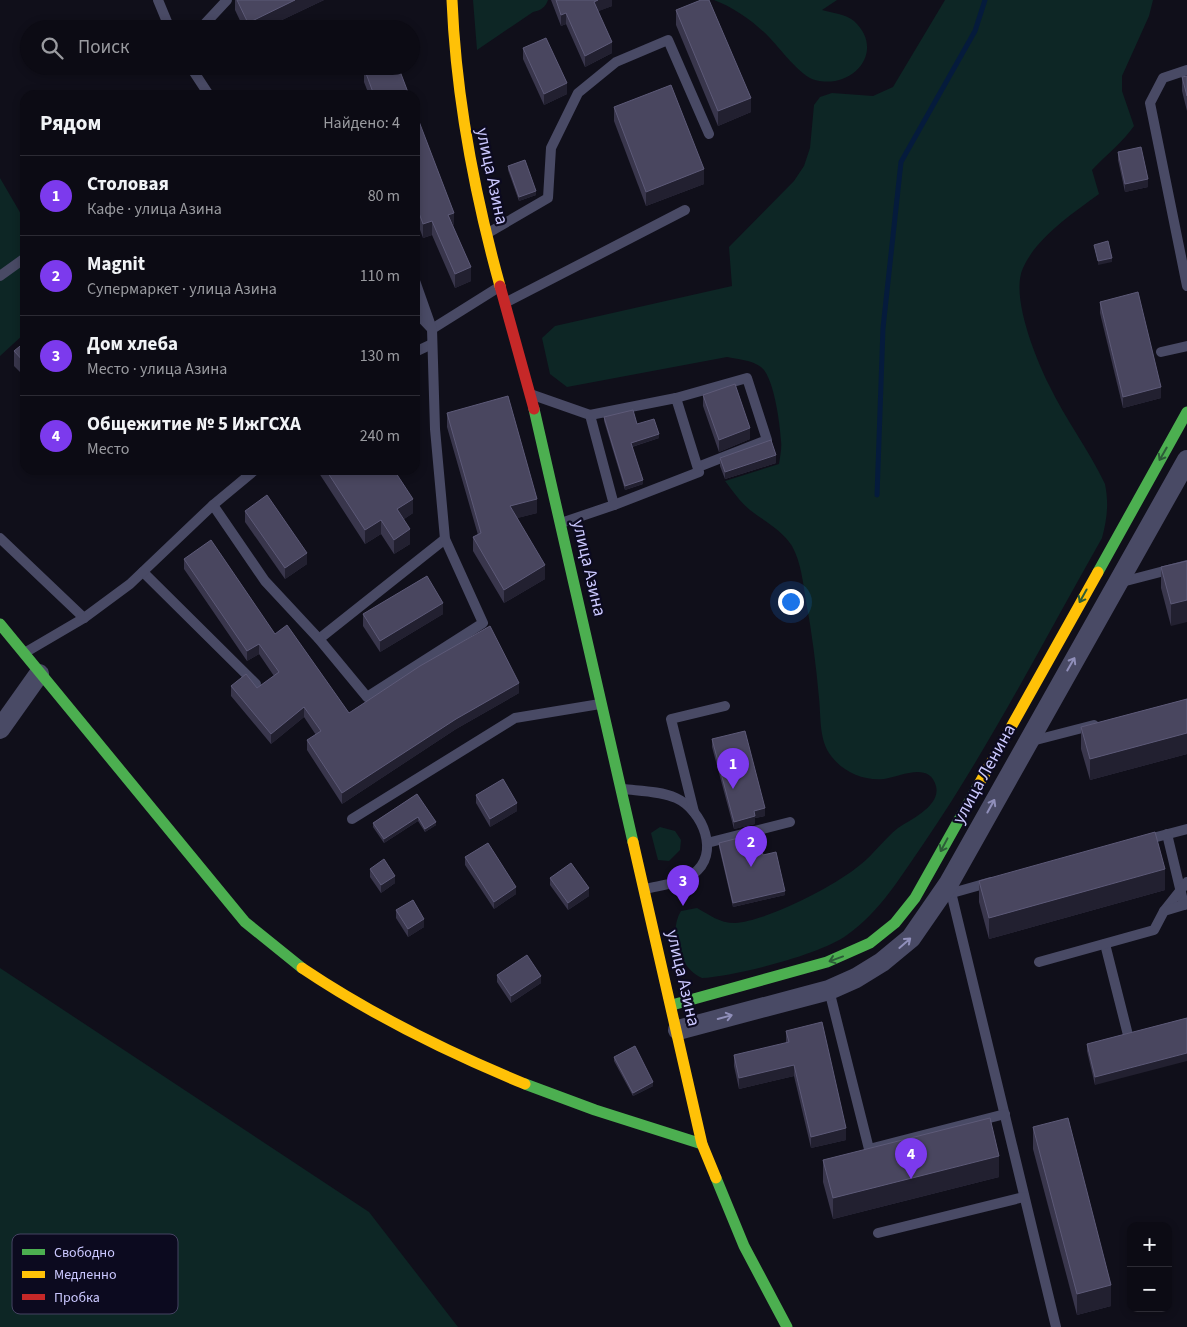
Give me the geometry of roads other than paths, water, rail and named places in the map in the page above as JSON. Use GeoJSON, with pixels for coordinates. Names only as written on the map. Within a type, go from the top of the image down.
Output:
{"type":"FeatureCollection","features":[{"type":"Feature","properties":{"kind":"street","name":"улица Азина"},"geometry":{"type":"LineString","coordinates":[[452,0],[452,38],[464,133],[504,303],[531,395],[678,1030],[702,1144],[744,1246],[788,1327]]}},
{"type":"Feature","properties":{"kind":"street","name":"улица Ленина"},"geometry":{"type":"LineString","coordinates":[[672,1004],[827,962],[870,943],[895,923],[915,898],[1187,412]]}},
{"type":"Feature","properties":{"kind":"street","name":"улица Ленина"},"geometry":{"type":"LineString","coordinates":[[678,1030],[829,990],[856,978],[882,962],[911,938],[950,888],[1027,743],[1187,460]]}},
{"type":"Feature","properties":{"kind":"street"},"geometry":{"type":"LineString","coordinates":[[0,624],[39,674],[245,922],[290,961],[373,1012],[476,1064],[598,1112],[702,1144]]}},
{"type":"Feature","properties":{"kind":"street"},"geometry":{"type":"LineString","coordinates":[[0,729],[39,674]]}},
{"type":"Feature","properties":{"kind":"lane"},"geometry":{"type":"LineString","coordinates":[[158,0],[166,20]]}},
{"type":"Feature","properties":{"kind":"lane"},"geometry":{"type":"LineString","coordinates":[[209,20],[228,0]]}},
{"type":"Feature","properties":{"kind":"lane"},"geometry":{"type":"LineString","coordinates":[[487,234],[548,198],[551,148],[560,126],[578,93],[616,62],[668,40],[709,134]]}},
{"type":"Feature","properties":{"kind":"lane"},"geometry":{"type":"LineString","coordinates":[[1187,70],[1163,78],[1150,103],[1187,286]]}},
{"type":"Feature","properties":{"kind":"lane"},"geometry":{"type":"LineString","coordinates":[[196,75],[206,90]]}},
{"type":"Feature","properties":{"kind":"lane"},"geometry":{"type":"LineString","coordinates":[[504,303],[685,210]]}},
{"type":"Feature","properties":{"kind":"lane"},"geometry":{"type":"LineString","coordinates":[[0,276],[20,262]]}},
{"type":"Feature","properties":{"kind":"lane"},"geometry":{"type":"LineString","coordinates":[[432,329],[500,287]]}},
{"type":"Feature","properties":{"kind":"lane"},"geometry":{"type":"LineString","coordinates":[[213,505],[266,581],[319,639],[367,697],[483,623],[446,539],[435,429],[432,329],[420,295]]}},
{"type":"Feature","properties":{"kind":"lane"},"geometry":{"type":"LineString","coordinates":[[420,316],[432,329]]}},
{"type":"Feature","properties":{"kind":"lane"},"geometry":{"type":"LineString","coordinates":[[420,350],[432,344]]}},
{"type":"Feature","properties":{"kind":"lane"},"geometry":{"type":"LineString","coordinates":[[1161,352],[1187,346]]}},
{"type":"Feature","properties":{"kind":"lane"},"geometry":{"type":"LineString","coordinates":[[531,395],[590,414],[676,398],[747,378],[767,440],[698,467]]}},
{"type":"Feature","properties":{"kind":"lane"},"geometry":{"type":"LineString","coordinates":[[560,523],[699,472],[676,398]]}},
{"type":"Feature","properties":{"kind":"lane"},"geometry":{"type":"LineString","coordinates":[[590,414],[614,504]]}},
{"type":"Feature","properties":{"kind":"lane"},"geometry":{"type":"LineString","coordinates":[[23,654],[84,618],[130,584],[213,505],[249,475]]}},
{"type":"Feature","properties":{"kind":"lane"},"geometry":{"type":"LineString","coordinates":[[0,538],[84,618]]}},
{"type":"Feature","properties":{"kind":"lane"},"geometry":{"type":"LineString","coordinates":[[319,639],[446,539]]}},
{"type":"Feature","properties":{"kind":"lane"},"geometry":{"type":"LineString","coordinates":[[1117,583],[1187,566]]}},
{"type":"Feature","properties":{"kind":"lane"},"geometry":{"type":"LineString","coordinates":[[143,572],[256,684]]}},
{"type":"Feature","properties":{"kind":"lane"},"geometry":{"type":"LineString","coordinates":[[352,819],[515,718],[603,704]]}},
{"type":"Feature","properties":{"kind":"lane"},"geometry":{"type":"LineString","coordinates":[[694,812],[671,719],[725,706]]}},
{"type":"Feature","properties":{"kind":"lane"},"geometry":{"type":"LineString","coordinates":[[1027,743],[1100,724]]}},
{"type":"Feature","properties":{"kind":"lane"},"geometry":{"type":"LineString","coordinates":[[622,789],[677,799],[694,812],[704,826],[707,843],[702,862],[695,873],[684,880],[645,889]]}},
{"type":"Feature","properties":{"kind":"lane"},"geometry":{"type":"LineString","coordinates":[[707,843],[790,822]]}},
{"type":"Feature","properties":{"kind":"lane"},"geometry":{"type":"LineString","coordinates":[[1139,842],[1187,829]]}},
{"type":"Feature","properties":{"kind":"lane"},"geometry":{"type":"LineString","coordinates":[[1164,911],[1185,905],[1184,886],[1168,834]]}},
{"type":"Feature","properties":{"kind":"lane"},"geometry":{"type":"LineString","coordinates":[[1004,878],[950,888],[1056,1327]]}},
{"type":"Feature","properties":{"kind":"lane"},"geometry":{"type":"LineString","coordinates":[[1039,962],[1154,930],[1164,911],[1184,886]]}},
{"type":"Feature","properties":{"kind":"lane"},"geometry":{"type":"LineString","coordinates":[[1104,944],[1128,1035]]}},
{"type":"Feature","properties":{"kind":"lane"},"geometry":{"type":"LineString","coordinates":[[829,990],[869,1148],[1005,1114]]}},
{"type":"Feature","properties":{"kind":"lane"},"geometry":{"type":"LineString","coordinates":[[878,1233],[1024,1197]]}},
{"type":"Feature","properties":{"kind":"waterway"},"geometry":{"type":"LineString","coordinates":[[877,495],[883,328],[901,162],[975,31],[985,0]]}},
{"type":"Feature","properties":{"kind":"place","name":"Столовая"},"geometry":{"type":"Point","coordinates":[733,789]}},
{"type":"Feature","properties":{"kind":"place","name":"Magnit"},"geometry":{"type":"Point","coordinates":[751,867]}},
{"type":"Feature","properties":{"kind":"place","name":"Дом хлеба"},"geometry":{"type":"Point","coordinates":[683,906]}},
{"type":"Feature","properties":{"kind":"place","name":"Общежитие № 5 ИжГСХА"},"geometry":{"type":"Point","coordinates":[911,1179]}}]}
